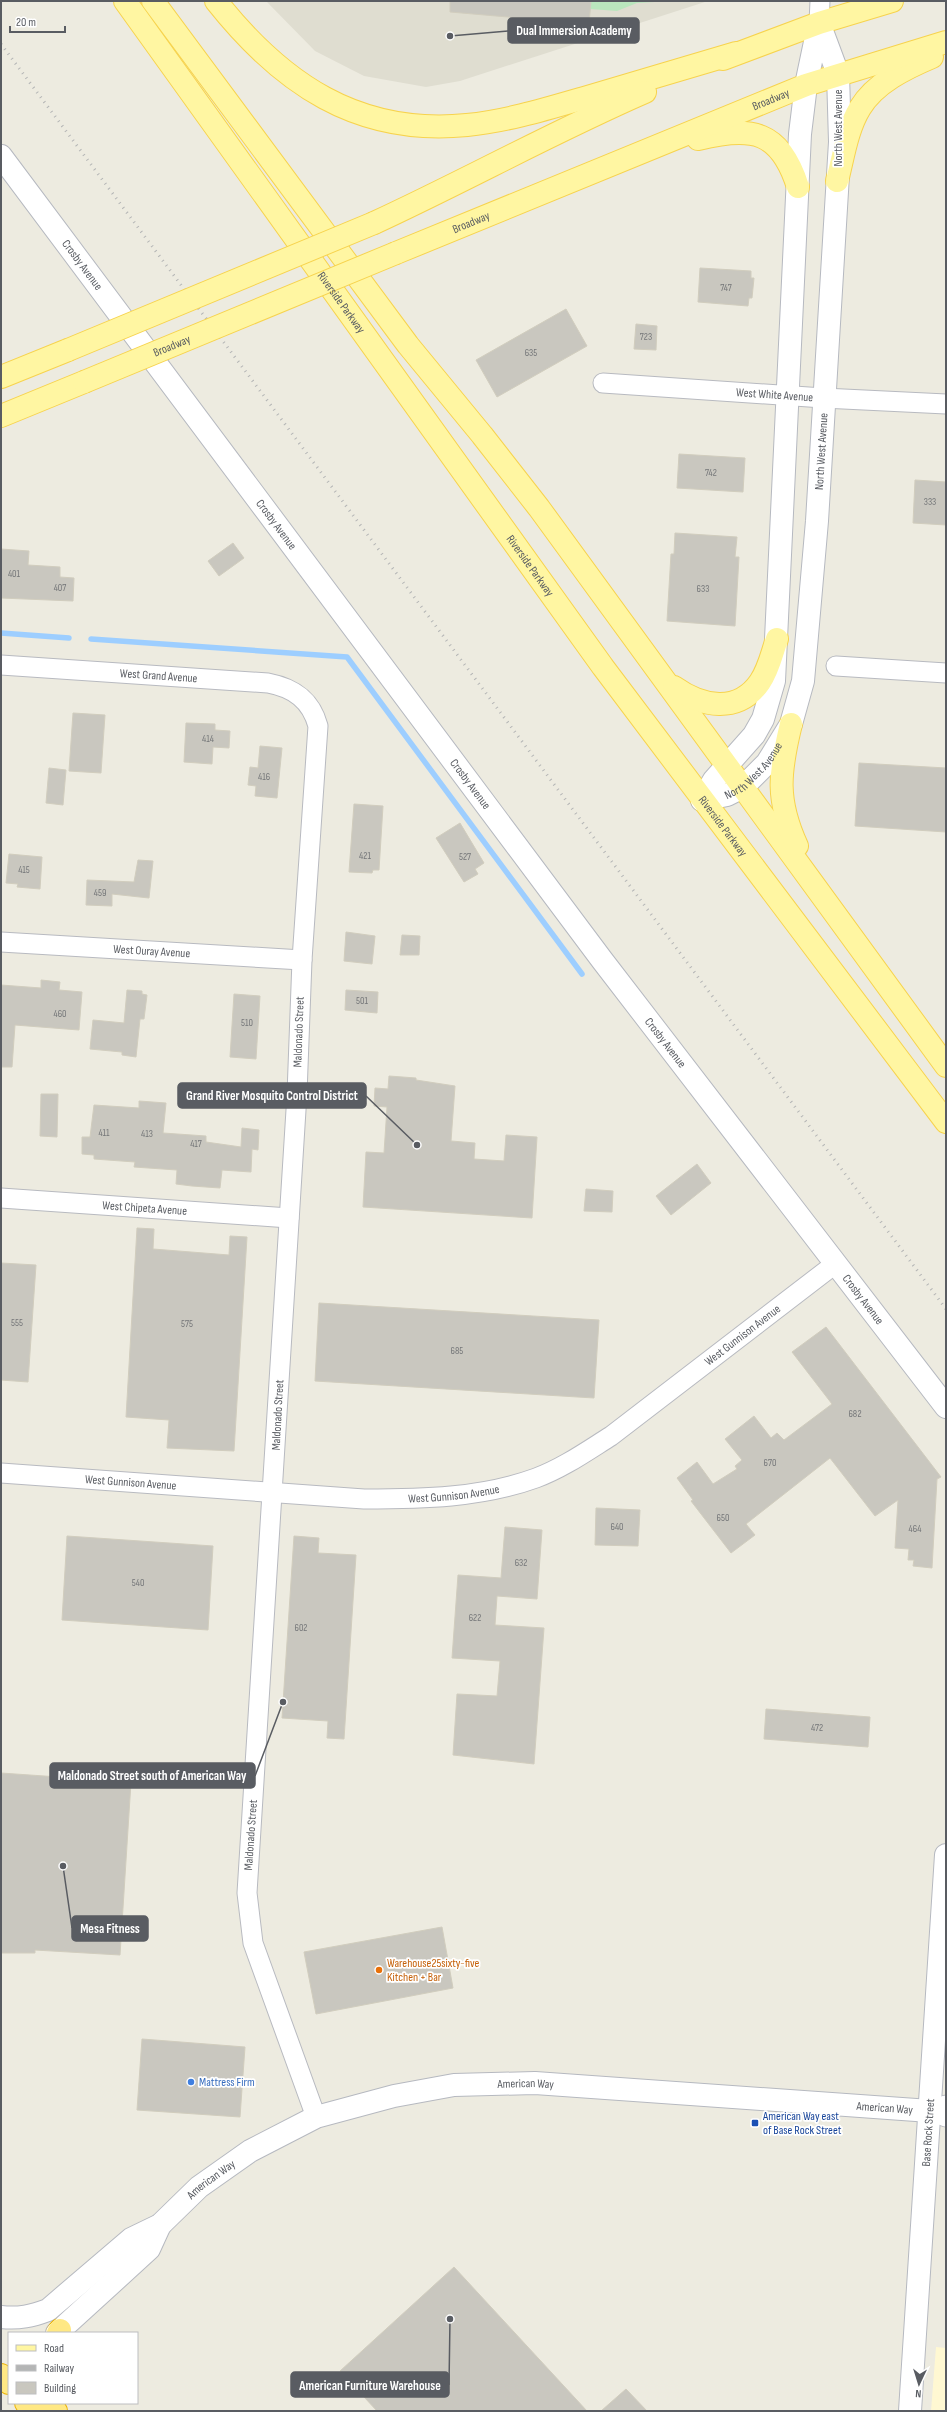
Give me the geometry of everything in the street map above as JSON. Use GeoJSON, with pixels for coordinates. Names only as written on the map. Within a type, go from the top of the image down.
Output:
{"type":"FeatureCollection","features":[{"type":"Feature","properties":{"kind":"main road","name":"Riverside Parkway"},"geometry":{"type":"LineString","coordinates":[[125,1],[504,531],[702,800],[946,1122]]}},
{"type":"Feature","properties":{"kind":"main road"},"geometry":{"type":"LineString","coordinates":[[153,1],[408,345],[482,435],[539,508],[815,884],[946,1066]]}},
{"type":"Feature","properties":{"kind":"main road"},"geometry":{"type":"LineString","coordinates":[[216,1],[238,29],[263,55],[282,72],[314,93],[340,106],[373,117],[406,124],[451,126],[492,122],[541,110],[736,53],[820,23],[892,1]]}},
{"type":"Feature","properties":{"kind":"main road","name":"Broadway"},"geometry":{"type":"LineString","coordinates":[[1,416],[621,159],[806,85],[946,42]]}},
{"type":"Feature","properties":{"kind":"main road"},"geometry":{"type":"LineString","coordinates":[[837,182],[852,126],[859,108],[869,96],[891,78],[946,52]]}},
{"type":"Feature","properties":{"kind":"main road"},"geometry":{"type":"LineString","coordinates":[[1,377],[374,222],[454,186],[528,146],[619,103],[736,53]]}},
{"type":"Feature","properties":{"kind":"main road"},"geometry":{"type":"LineString","coordinates":[[621,159],[716,135],[737,132],[765,138],[780,149],[791,165],[798,187]]}},
{"type":"Feature","properties":{"kind":"main road"},"geometry":{"type":"LineString","coordinates":[[666,682],[696,701],[708,704],[732,703],[742,699],[761,681],[777,639]]}},
{"type":"Feature","properties":{"kind":"main road"},"geometry":{"type":"LineString","coordinates":[[791,724],[780,772],[782,800],[788,828],[815,884]]}},
{"type":"Feature","properties":{"kind":"street","name":"North West Avenue"},"geometry":{"type":"LineString","coordinates":[[702,800],[727,764],[747,745],[763,719],[774,681],[800,134],[806,85],[820,23],[820,1]]}},
{"type":"Feature","properties":{"kind":"street","name":"North West Avenue"},"geometry":{"type":"LineString","coordinates":[[702,800],[727,795],[743,787],[768,763],[791,724],[798,703],[806,657],[817,521],[823,398],[840,142],[838,74],[820,23]]}},
{"type":"Feature","properties":{"kind":"street","name":"Crosby Avenue"},"geometry":{"type":"LineString","coordinates":[[1,156],[385,673],[602,960],[946,1407]]}},
{"type":"Feature","properties":{"kind":"street","name":"West White Avenue"},"geometry":{"type":"LineString","coordinates":[[603,383],[788,396],[946,404]]}},
{"type":"Feature","properties":{"kind":"street","name":"West Grand Avenue"},"geometry":{"type":"LineString","coordinates":[[1,665],[268,683],[286,686],[301,695],[309,705]]}},
{"type":"Feature","properties":{"kind":"street"},"geometry":{"type":"LineString","coordinates":[[836,666],[946,674]]}},
{"type":"Feature","properties":{"kind":"street","name":"Maldonado Street"},"geometry":{"type":"LineString","coordinates":[[309,705],[315,714],[318,733],[302,960],[299,1055],[247,1893],[252,1943],[316,2117]]}},
{"type":"Feature","properties":{"kind":"street","name":"West Ouray Avenue"},"geometry":{"type":"LineString","coordinates":[[1,942],[302,960]]}},
{"type":"Feature","properties":{"kind":"street","name":"West Chipeta Avenue"},"geometry":{"type":"LineString","coordinates":[[1,1198],[289,1218]]}},
{"type":"Feature","properties":{"kind":"street","name":"West Gunnison Avenue"},"geometry":{"type":"LineString","coordinates":[[1,1473],[364,1499],[421,1499],[487,1492],[536,1478],[575,1459],[611,1436],[835,1264]]}},
{"type":"Feature","properties":{"kind":"street","name":"Base Rock Street"},"geometry":{"type":"LineString","coordinates":[[910,2411],[941,2111],[946,1855]]}},
{"type":"Feature","properties":{"kind":"street","name":"American Way"},"geometry":{"type":"LineString","coordinates":[[1,2316],[19,2318],[36,2315],[48,2310],[131,2239],[160,2225],[199,2187],[221,2170],[272,2139],[316,2117],[409,2093],[486,2083],[535,2083],[941,2111]]}},
{"type":"Feature","properties":{"kind":"street","name":"American Way"},"geometry":{"type":"LineString","coordinates":[[58,2332],[149,2249],[160,2225]]}},
{"type":"Feature","properties":{"kind":"shaded area"},"geometry":{"type":"Polygon","coordinates":[[[266,1],[708,1],[460,81],[426,87],[364,76],[315,51],[266,1]]]}},
{"type":"Feature","properties":{"kind":"shaded area"},"geometry":{"type":"Polygon","coordinates":[[[936,2347],[946,2348],[946,2411],[931,2411],[936,2347]]]}},
{"type":"Feature","properties":{"kind":"green space"},"geometry":{"type":"Polygon","coordinates":[[[577,1],[672,1],[637,3],[617,11],[577,8],[577,1]]]}},
{"type":"Feature","properties":{"kind":"building"},"geometry":{"type":"Polygon","coordinates":[[[450,1],[591,1],[589,24],[450,12],[450,1]]]}},
{"type":"Feature","properties":{"kind":"building"},"geometry":{"type":"Polygon","coordinates":[[[700,268],[751,271],[751,278],[754,278],[752,298],[749,298],[748,306],[698,302],[700,268]]]}},
{"type":"Feature","properties":{"kind":"building"},"geometry":{"type":"Polygon","coordinates":[[[566,309],[587,346],[497,397],[476,360],[566,309]]]}},
{"type":"Feature","properties":{"kind":"building"},"geometry":{"type":"Polygon","coordinates":[[[636,324],[657,326],[656,350],[634,349],[636,324]]]}},
{"type":"Feature","properties":{"kind":"building"},"geometry":{"type":"Polygon","coordinates":[[[679,454],[745,458],[743,492],[677,488],[679,454]]]}},
{"type":"Feature","properties":{"kind":"building"},"geometry":{"type":"Polygon","coordinates":[[[915,480],[946,482],[946,525],[913,523],[915,480]]]}},
{"type":"Feature","properties":{"kind":"building"},"geometry":{"type":"Polygon","coordinates":[[[675,533],[737,537],[735,557],[739,557],[735,626],[667,621],[671,554],[674,554],[675,533]]]}},
{"type":"Feature","properties":{"kind":"building"},"geometry":{"type":"Polygon","coordinates":[[[233,543],[244,558],[219,576],[208,561],[233,543]]]}},
{"type":"Feature","properties":{"kind":"building"},"geometry":{"type":"Polygon","coordinates":[[[1,549],[29,551],[28,565],[60,567],[60,577],[74,578],[73,601],[1,598],[1,549]]]}},
{"type":"Feature","properties":{"kind":"building"},"geometry":{"type":"Polygon","coordinates":[[[73,713],[105,715],[101,773],[69,771],[73,713]]]}},
{"type":"Feature","properties":{"kind":"building"},"geometry":{"type":"Polygon","coordinates":[[[186,723],[215,724],[215,730],[230,731],[229,748],[213,747],[212,764],[184,762],[186,723]]]}},
{"type":"Feature","properties":{"kind":"building"},"geometry":{"type":"Polygon","coordinates":[[[260,746],[282,748],[277,798],[255,796],[256,786],[248,785],[250,767],[258,768],[260,746]]]}},
{"type":"Feature","properties":{"kind":"building"},"geometry":{"type":"Polygon","coordinates":[[[859,763],[946,768],[946,832],[855,826],[859,763]]]}},
{"type":"Feature","properties":{"kind":"building"},"geometry":{"type":"Polygon","coordinates":[[[49,768],[66,770],[63,805],[46,803],[49,768]]]}},
{"type":"Feature","properties":{"kind":"building"},"geometry":{"type":"Polygon","coordinates":[[[354,804],[383,806],[379,870],[373,870],[372,873],[349,872],[354,804]]]}},
{"type":"Feature","properties":{"kind":"building"},"geometry":{"type":"Polygon","coordinates":[[[460,823],[484,863],[475,869],[478,874],[464,882],[436,838],[460,823]]]}},
{"type":"Feature","properties":{"kind":"building"},"geometry":{"type":"Polygon","coordinates":[[[9,854],[42,857],[40,889],[17,887],[18,884],[6,883],[9,854]]]}},
{"type":"Feature","properties":{"kind":"building"},"geometry":{"type":"Polygon","coordinates":[[[138,860],[153,861],[149,898],[112,894],[112,906],[86,905],[87,880],[134,882],[138,860]]]}},
{"type":"Feature","properties":{"kind":"building"},"geometry":{"type":"Polygon","coordinates":[[[346,932],[375,936],[372,964],[344,961],[346,932]]]}},
{"type":"Feature","properties":{"kind":"building"},"geometry":{"type":"Polygon","coordinates":[[[402,935],[420,936],[419,955],[400,955],[402,935]]]}},
{"type":"Feature","properties":{"kind":"building"},"geometry":{"type":"Polygon","coordinates":[[[41,980],[60,982],[59,990],[82,992],[79,1030],[15,1025],[12,1067],[1,1067],[1,985],[41,988],[41,980]]]}},
{"type":"Feature","properties":{"kind":"building"},"geometry":{"type":"Polygon","coordinates":[[[127,990],[142,991],[142,994],[147,995],[144,1019],[140,1019],[136,1057],[122,1055],[122,1052],[90,1049],[93,1020],[124,1023],[127,990]]]}},
{"type":"Feature","properties":{"kind":"building"},"geometry":{"type":"Polygon","coordinates":[[[346,990],[378,992],[377,1013],[345,1010],[346,990]]]}},
{"type":"Feature","properties":{"kind":"building"},"geometry":{"type":"Polygon","coordinates":[[[234,994],[260,996],[256,1059],[230,1057],[234,994]]]}},
{"type":"Feature","properties":{"kind":"building"},"geometry":{"type":"Polygon","coordinates":[[[389,1076],[416,1078],[416,1080],[455,1086],[451,1141],[475,1143],[474,1159],[504,1161],[506,1135],[537,1137],[532,1218],[363,1207],[366,1152],[384,1153],[387,1107],[374,1106],[375,1088],[388,1089],[389,1076]]]}},
{"type":"Feature","properties":{"kind":"building"},"geometry":{"type":"Polygon","coordinates":[[[41,1094],[58,1094],[57,1137],[40,1136],[41,1094]]]}},
{"type":"Feature","properties":{"kind":"building"},"geometry":{"type":"Polygon","coordinates":[[[139,1101],[166,1103],[163,1133],[206,1136],[206,1142],[241,1147],[242,1128],[259,1130],[258,1150],[252,1149],[251,1172],[222,1170],[220,1188],[192,1186],[176,1184],[177,1170],[134,1167],[135,1162],[94,1159],[94,1155],[82,1154],[82,1137],[90,1137],[94,1105],[139,1108],[139,1101]]]}},
{"type":"Feature","properties":{"kind":"building"},"geometry":{"type":"Polygon","coordinates":[[[697,1164],[711,1183],[671,1215],[656,1196],[697,1164]]]}},
{"type":"Feature","properties":{"kind":"building"},"geometry":{"type":"Polygon","coordinates":[[[586,1189],[613,1191],[612,1212],[584,1211],[586,1189]]]}},
{"type":"Feature","properties":{"kind":"building"},"geometry":{"type":"Polygon","coordinates":[[[137,1228],[154,1229],[153,1249],[229,1255],[230,1236],[247,1237],[234,1451],[167,1448],[169,1420],[126,1417],[137,1228]]]}},
{"type":"Feature","properties":{"kind":"building"},"geometry":{"type":"Polygon","coordinates":[[[1,1263],[36,1265],[28,1382],[1,1380],[1,1263]]]}},
{"type":"Feature","properties":{"kind":"building"},"geometry":{"type":"Polygon","coordinates":[[[319,1303],[599,1320],[594,1398],[315,1381],[319,1303]]]}},
{"type":"Feature","properties":{"kind":"building"},"geometry":{"type":"Polygon","coordinates":[[[826,1327],[941,1477],[937,1479],[932,1568],[913,1566],[914,1560],[908,1560],[909,1549],[895,1548],[898,1500],[875,1516],[830,1458],[746,1524],[755,1535],[731,1553],[691,1501],[693,1500],[677,1478],[697,1462],[713,1484],[737,1469],[735,1466],[742,1460],[725,1439],[754,1416],[771,1438],[777,1433],[784,1440],[832,1404],[792,1352],[826,1327]]]}},
{"type":"Feature","properties":{"kind":"building"},"geometry":{"type":"Polygon","coordinates":[[[596,1508],[640,1510],[638,1546],[595,1545],[596,1508]]]}},
{"type":"Feature","properties":{"kind":"building"},"geometry":{"type":"Polygon","coordinates":[[[505,1527],[542,1530],[537,1599],[497,1596],[495,1625],[544,1628],[534,1764],[453,1755],[457,1694],[497,1696],[500,1661],[452,1658],[458,1575],[501,1578],[505,1527]]]}},
{"type":"Feature","properties":{"kind":"building"},"geometry":{"type":"Polygon","coordinates":[[[67,1536],[213,1546],[208,1630],[62,1620],[67,1536]]]}},
{"type":"Feature","properties":{"kind":"building"},"geometry":{"type":"Polygon","coordinates":[[[294,1536],[319,1538],[318,1553],[356,1555],[344,1739],[327,1738],[328,1721],[282,1718],[294,1536]]]}},
{"type":"Feature","properties":{"kind":"building"},"geometry":{"type":"Polygon","coordinates":[[[766,1709],[870,1717],[868,1747],[764,1739],[766,1709]]]}},
{"type":"Feature","properties":{"kind":"building"},"geometry":{"type":"Polygon","coordinates":[[[1,1773],[131,1782],[120,1955],[35,1950],[35,1953],[1,1953],[1,1773]]]}},
{"type":"Feature","properties":{"kind":"building","name":"Warehouse25sixty-five Kitchen + Bar"},"geometry":{"type":"Polygon","coordinates":[[[442,1927],[453,1988],[316,2014],[304,1952],[442,1927]]]}},
{"type":"Feature","properties":{"kind":"building","name":"Mattress Firm"},"geometry":{"type":"Polygon","coordinates":[[[142,2039],[245,2047],[240,2117],[137,2110],[142,2039]]]}},
{"type":"Feature","properties":{"kind":"building"},"geometry":{"type":"Polygon","coordinates":[[[454,2267],[587,2411],[377,2411],[340,2371],[454,2267]]]}},
{"type":"Feature","properties":{"kind":"building"},"geometry":{"type":"Polygon","coordinates":[[[626,2389],[647,2411],[601,2411],[626,2389]]]}},
{"type":"Feature","properties":{"kind":"waterway"},"geometry":{"type":"LineString","coordinates":[[1,633],[69,638]]}},
{"type":"Feature","properties":{"kind":"waterway"},"geometry":{"type":"LineString","coordinates":[[91,639],[347,657],[582,974]]}},
{"type":"Feature","properties":{"kind":"railway"},"geometry":{"type":"LineString","coordinates":[[1,44],[946,1309]]}},
{"type":"Feature","properties":{"kind":"place","name":"Dual Immersion Academy"},"geometry":{"type":"Point","coordinates":[450,36]}},
{"type":"Feature","properties":{"kind":"place","name":"Grand River Mosquito Control District"},"geometry":{"type":"Point","coordinates":[417,1145]}},
{"type":"Feature","properties":{"kind":"place","name":"Maldonado Street south of American Way"},"geometry":{"type":"Point","coordinates":[283,1702]}},
{"type":"Feature","properties":{"kind":"place","name":"Mesa Fitness"},"geometry":{"type":"Point","coordinates":[63,1866]}},
{"type":"Feature","properties":{"kind":"place","name":"Warehouse25sixty-five Kitchen + Bar"},"geometry":{"type":"Point","coordinates":[379,1970]}},
{"type":"Feature","properties":{"kind":"place","name":"Mattress Firm"},"geometry":{"type":"Point","coordinates":[191,2082]}},
{"type":"Feature","properties":{"kind":"place","name":"American Way east of Base Rock Street"},"geometry":{"type":"Point","coordinates":[755,2123]}},
{"type":"Feature","properties":{"kind":"place","name":"American Furniture Warehouse"},"geometry":{"type":"Point","coordinates":[450,2319]}}]}
